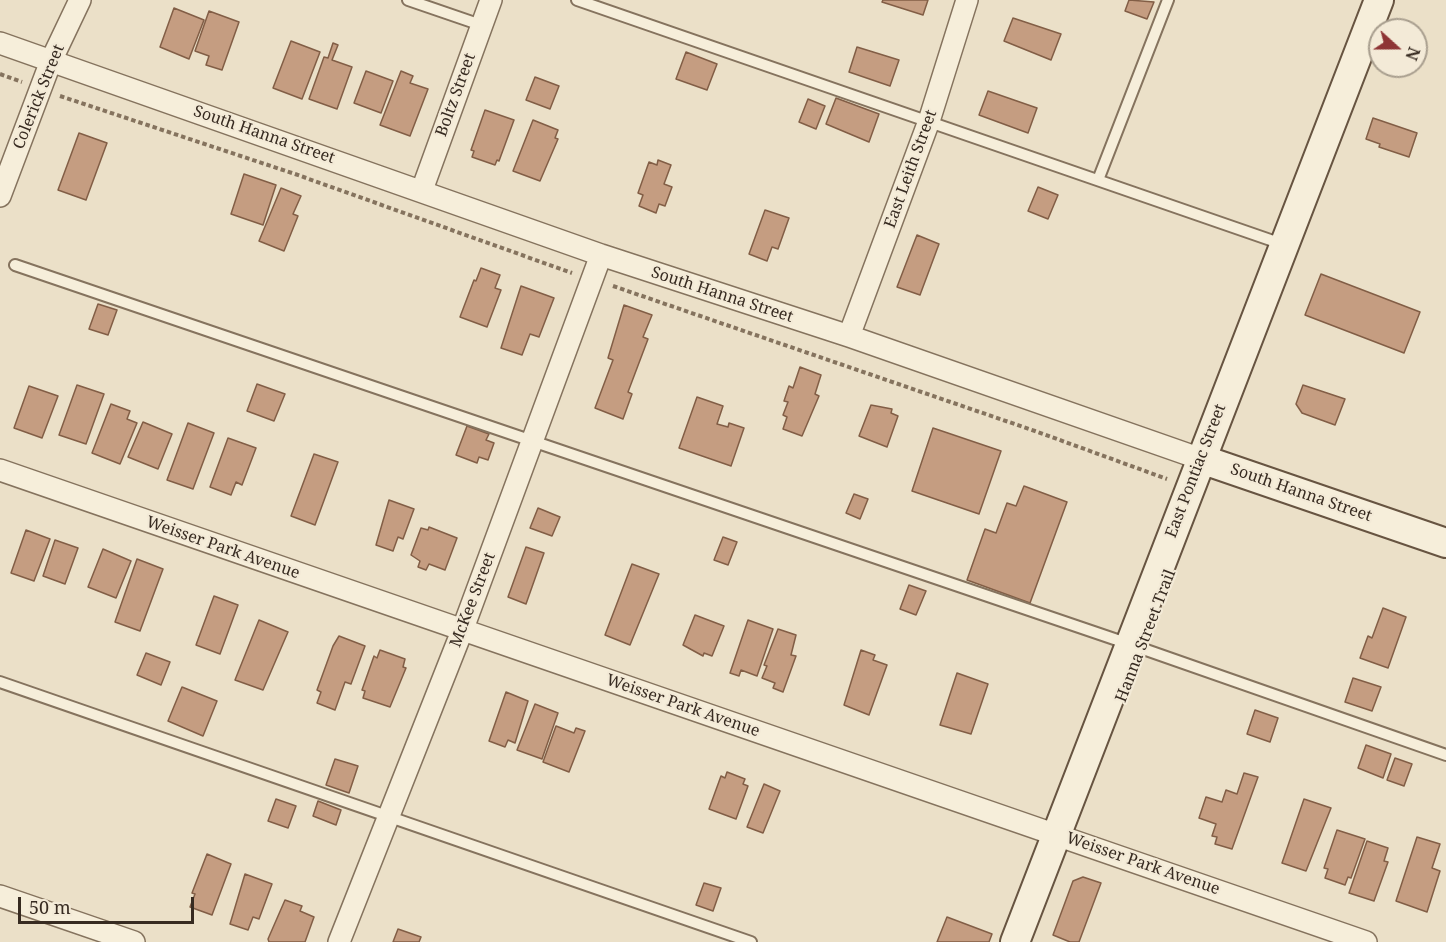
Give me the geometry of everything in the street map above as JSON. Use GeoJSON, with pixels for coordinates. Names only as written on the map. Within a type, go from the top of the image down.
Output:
{"type":"FeatureCollection","features":[{"type":"Feature","properties":{"kind":"main road","name":"East Pontiac Street"},"geometry":{"type":"LineString","coordinates":[[1015,942],[1379,0]]}},
{"type":"Feature","properties":{"kind":"main road","name":"South Hanna Street"},"geometry":{"type":"LineString","coordinates":[[1201,459],[1446,543]]}},
{"type":"Feature","properties":{"kind":"street","name":"Colerick Street"},"geometry":{"type":"LineString","coordinates":[[0,195],[51,61],[80,0]]}},
{"type":"Feature","properties":{"kind":"street","name":"Boltz Street"},"geometry":{"type":"LineString","coordinates":[[422,190],[491,0]]}},
{"type":"Feature","properties":{"kind":"street","name":"East Leith Street"},"geometry":{"type":"LineString","coordinates":[[849,336],[929,121],[967,0]]}},
{"type":"Feature","properties":{"kind":"street","name":"South Hanna Street"},"geometry":{"type":"LineString","coordinates":[[0,43],[601,255],[849,336],[1201,459]]}},
{"type":"Feature","properties":{"kind":"street","name":"McKee Street"},"geometry":{"type":"LineString","coordinates":[[339,942],[462,631],[601,255]]}},
{"type":"Feature","properties":{"kind":"street","name":"Weisser Park Avenue"},"geometry":{"type":"LineString","coordinates":[[0,470],[1366,942]]}},
{"type":"Feature","properties":{"kind":"street"},"geometry":{"type":"LineString","coordinates":[[0,896],[134,942]]}},
{"type":"Feature","properties":{"kind":"lane"},"geometry":{"type":"LineString","coordinates":[[408,0],[481,26]]}},
{"type":"Feature","properties":{"kind":"lane"},"geometry":{"type":"LineString","coordinates":[[577,0],[1285,245]]}},
{"type":"Feature","properties":{"kind":"lane"},"geometry":{"type":"LineString","coordinates":[[1098,180],[1168,0]]}},
{"type":"Feature","properties":{"kind":"lane"},"geometry":{"type":"LineString","coordinates":[[15,265],[1129,644],[1446,755]]}},
{"type":"Feature","properties":{"kind":"lane"},"geometry":{"type":"LineString","coordinates":[[0,682],[387,818],[751,942]]}},
{"type":"Feature","properties":{"kind":"building"},"geometry":{"type":"Polygon","coordinates":[[[883,0],[928,0],[923,15],[882,2],[883,0]]]}},
{"type":"Feature","properties":{"kind":"building"},"geometry":{"type":"Polygon","coordinates":[[[1129,0],[1154,2],[1147,19],[1125,11],[1129,0]]]}},
{"type":"Feature","properties":{"kind":"building"},"geometry":{"type":"Polygon","coordinates":[[[174,8],[204,20],[189,59],[160,47],[174,8]]]}},
{"type":"Feature","properties":{"kind":"building"},"geometry":{"type":"Polygon","coordinates":[[[209,11],[239,22],[222,70],[206,65],[209,56],[195,51],[209,11]]]}},
{"type":"Feature","properties":{"kind":"building"},"geometry":{"type":"Polygon","coordinates":[[[1013,18],[1061,34],[1051,60],[1004,41],[1013,18]]]}},
{"type":"Feature","properties":{"kind":"building"},"geometry":{"type":"Polygon","coordinates":[[[291,41],[320,52],[302,99],[273,88],[291,41]]]}},
{"type":"Feature","properties":{"kind":"building"},"geometry":{"type":"Polygon","coordinates":[[[333,43],[338,45],[332,60],[352,67],[337,109],[309,99],[324,57],[328,58],[333,43]]]}},
{"type":"Feature","properties":{"kind":"building"},"geometry":{"type":"Polygon","coordinates":[[[857,47],[899,60],[890,86],[849,72],[857,47]]]}},
{"type":"Feature","properties":{"kind":"building"},"geometry":{"type":"Polygon","coordinates":[[[686,52],[717,64],[707,90],[676,79],[686,52]]]}},
{"type":"Feature","properties":{"kind":"building"},"geometry":{"type":"Polygon","coordinates":[[[366,71],[393,81],[381,113],[354,103],[366,71]]]}},
{"type":"Feature","properties":{"kind":"building"},"geometry":{"type":"Polygon","coordinates":[[[401,71],[413,76],[410,83],[428,89],[410,136],[380,125],[401,71]]]}},
{"type":"Feature","properties":{"kind":"building"},"geometry":{"type":"Polygon","coordinates":[[[535,77],[559,86],[550,109],[526,100],[535,77]]]}},
{"type":"Feature","properties":{"kind":"building"},"geometry":{"type":"Polygon","coordinates":[[[988,91],[1037,108],[1028,133],[979,115],[988,91]]]}},
{"type":"Feature","properties":{"kind":"building"},"geometry":{"type":"Polygon","coordinates":[[[836,98],[879,114],[869,142],[826,124],[836,98]]]}},
{"type":"Feature","properties":{"kind":"building"},"geometry":{"type":"Polygon","coordinates":[[[808,99],[825,106],[816,129],[799,122],[808,99]]]}},
{"type":"Feature","properties":{"kind":"building"},"geometry":{"type":"Polygon","coordinates":[[[485,110],[514,120],[499,161],[497,160],[495,165],[472,157],[474,151],[471,150],[485,110]]]}},
{"type":"Feature","properties":{"kind":"building"},"geometry":{"type":"Polygon","coordinates":[[[1373,118],[1417,133],[1409,157],[1379,147],[1380,144],[1366,139],[1373,118]]]}},
{"type":"Feature","properties":{"kind":"building"},"geometry":{"type":"Polygon","coordinates":[[[533,120],[558,130],[555,138],[558,139],[540,181],[513,171],[533,120]]]}},
{"type":"Feature","properties":{"kind":"building"},"geometry":{"type":"Polygon","coordinates":[[[79,133],[107,143],[86,200],[58,190],[79,133]]]}},
{"type":"Feature","properties":{"kind":"building"},"geometry":{"type":"Polygon","coordinates":[[[658,160],[671,165],[664,184],[672,187],[665,206],[659,204],[656,213],[639,206],[643,195],[638,193],[649,162],[657,165],[658,160]]]}},
{"type":"Feature","properties":{"kind":"building"},"geometry":{"type":"Polygon","coordinates":[[[244,174],[276,185],[263,225],[231,214],[244,174]]]}},
{"type":"Feature","properties":{"kind":"building"},"geometry":{"type":"Polygon","coordinates":[[[1038,187],[1058,195],[1048,219],[1028,211],[1038,187]]]}},
{"type":"Feature","properties":{"kind":"building"},"geometry":{"type":"Polygon","coordinates":[[[281,188],[301,196],[293,214],[298,216],[284,251],[259,241],[281,188]]]}},
{"type":"Feature","properties":{"kind":"building"},"geometry":{"type":"Polygon","coordinates":[[[765,210],[789,218],[778,249],[772,247],[767,261],[749,254],[765,210]]]}},
{"type":"Feature","properties":{"kind":"building"},"geometry":{"type":"Polygon","coordinates":[[[917,235],[939,244],[920,295],[897,287],[917,235]]]}},
{"type":"Feature","properties":{"kind":"building"},"geometry":{"type":"Polygon","coordinates":[[[481,268],[500,275],[495,288],[501,290],[487,327],[460,317],[481,268]]]}},
{"type":"Feature","properties":{"kind":"building"},"geometry":{"type":"Polygon","coordinates":[[[1321,274],[1420,312],[1404,353],[1305,315],[1321,274]]]}},
{"type":"Feature","properties":{"kind":"building"},"geometry":{"type":"Polygon","coordinates":[[[521,286],[554,298],[539,337],[530,334],[522,355],[501,348],[521,286]]]}},
{"type":"Feature","properties":{"kind":"building"},"geometry":{"type":"Polygon","coordinates":[[[98,304],[117,310],[108,335],[89,329],[98,304]]]}},
{"type":"Feature","properties":{"kind":"building"},"geometry":{"type":"Polygon","coordinates":[[[624,305],[652,315],[643,337],[648,339],[628,392],[632,394],[623,419],[595,408],[613,360],[608,358],[624,305]]]}},
{"type":"Feature","properties":{"kind":"building"},"geometry":{"type":"Polygon","coordinates":[[[800,367],[821,375],[815,394],[819,396],[802,436],[783,429],[787,417],[783,415],[788,402],[784,401],[789,386],[793,388],[800,367]]]}},
{"type":"Feature","properties":{"kind":"building"},"geometry":{"type":"Polygon","coordinates":[[[257,384],[285,394],[274,421],[247,411],[257,384]]]}},
{"type":"Feature","properties":{"kind":"building"},"geometry":{"type":"Polygon","coordinates":[[[77,385],[104,394],[86,444],[59,435],[77,385]]]}},
{"type":"Feature","properties":{"kind":"building"},"geometry":{"type":"Polygon","coordinates":[[[1303,385],[1345,399],[1335,425],[1302,413],[1296,404],[1303,385]]]}},
{"type":"Feature","properties":{"kind":"building"},"geometry":{"type":"Polygon","coordinates":[[[29,386],[58,396],[42,438],[14,428],[29,386]]]}},
{"type":"Feature","properties":{"kind":"building"},"geometry":{"type":"Polygon","coordinates":[[[697,397],[723,406],[717,424],[728,427],[729,423],[744,428],[731,466],[679,448],[697,397]]]}},
{"type":"Feature","properties":{"kind":"building"},"geometry":{"type":"Polygon","coordinates":[[[111,404],[130,411],[127,419],[137,423],[120,464],[92,453],[111,404]]]}},
{"type":"Feature","properties":{"kind":"building"},"geometry":{"type":"Polygon","coordinates":[[[871,405],[892,409],[891,413],[898,416],[887,447],[859,436],[871,405]]]}},
{"type":"Feature","properties":{"kind":"building"},"geometry":{"type":"Polygon","coordinates":[[[143,422],[172,434],[158,469],[128,457],[143,422]]]}},
{"type":"Feature","properties":{"kind":"building"},"geometry":{"type":"Polygon","coordinates":[[[188,423],[214,433],[193,489],[167,480],[188,423]]]}},
{"type":"Feature","properties":{"kind":"building"},"geometry":{"type":"Polygon","coordinates":[[[467,426],[489,434],[486,440],[494,443],[488,460],[479,457],[477,463],[456,455],[467,426]]]}},
{"type":"Feature","properties":{"kind":"building"},"geometry":{"type":"Polygon","coordinates":[[[933,428],[1001,451],[979,514],[912,491],[933,428]]]}},
{"type":"Feature","properties":{"kind":"building"},"geometry":{"type":"Polygon","coordinates":[[[228,438],[256,448],[242,485],[236,482],[231,495],[210,487],[228,438]]]}},
{"type":"Feature","properties":{"kind":"building"},"geometry":{"type":"Polygon","coordinates":[[[314,454],[338,462],[315,525],[291,516],[314,454]]]}},
{"type":"Feature","properties":{"kind":"building"},"geometry":{"type":"Polygon","coordinates":[[[1024,486],[1067,502],[1030,603],[967,580],[985,529],[996,533],[1007,503],[1016,506],[1024,486]]]}},
{"type":"Feature","properties":{"kind":"building"},"geometry":{"type":"Polygon","coordinates":[[[854,494],[868,499],[860,519],[846,513],[854,494]]]}},
{"type":"Feature","properties":{"kind":"building"},"geometry":{"type":"Polygon","coordinates":[[[389,500],[414,509],[403,539],[398,537],[393,551],[376,545],[389,500]]]}},
{"type":"Feature","properties":{"kind":"building"},"geometry":{"type":"Polygon","coordinates":[[[538,508],[560,517],[552,536],[530,528],[538,508]]]}},
{"type":"Feature","properties":{"kind":"building"},"geometry":{"type":"Polygon","coordinates":[[[429,527],[457,538],[445,570],[429,564],[426,570],[418,567],[420,561],[411,555],[421,528],[428,530],[429,527]]]}},
{"type":"Feature","properties":{"kind":"building"},"geometry":{"type":"Polygon","coordinates":[[[26,530],[50,539],[34,581],[11,573],[26,530]]]}},
{"type":"Feature","properties":{"kind":"building"},"geometry":{"type":"Polygon","coordinates":[[[723,537],[737,542],[728,565],[714,560],[723,537]]]}},
{"type":"Feature","properties":{"kind":"building"},"geometry":{"type":"Polygon","coordinates":[[[55,540],[78,548],[65,584],[43,576],[55,540]]]}},
{"type":"Feature","properties":{"kind":"building"},"geometry":{"type":"Polygon","coordinates":[[[526,547],[544,553],[526,604],[508,597],[526,547]]]}},
{"type":"Feature","properties":{"kind":"building"},"geometry":{"type":"Polygon","coordinates":[[[103,549],[131,561],[116,598],[88,587],[103,549]]]}},
{"type":"Feature","properties":{"kind":"building"},"geometry":{"type":"Polygon","coordinates":[[[137,559],[163,569],[140,631],[115,622],[137,559]]]}},
{"type":"Feature","properties":{"kind":"building"},"geometry":{"type":"Polygon","coordinates":[[[632,564],[659,574],[630,645],[605,635],[632,564]]]}},
{"type":"Feature","properties":{"kind":"building"},"geometry":{"type":"Polygon","coordinates":[[[909,585],[926,591],[916,615],[900,609],[909,585]]]}},
{"type":"Feature","properties":{"kind":"building"},"geometry":{"type":"Polygon","coordinates":[[[214,596],[238,605],[220,654],[196,645],[214,596]]]}},
{"type":"Feature","properties":{"kind":"building"},"geometry":{"type":"Polygon","coordinates":[[[1383,608],[1406,617],[1388,668],[1360,658],[1368,636],[1372,638],[1383,608]]]}},
{"type":"Feature","properties":{"kind":"building"},"geometry":{"type":"Polygon","coordinates":[[[695,615],[724,626],[712,656],[704,653],[703,656],[683,645],[695,615]]]}},
{"type":"Feature","properties":{"kind":"building"},"geometry":{"type":"Polygon","coordinates":[[[259,620],[288,632],[263,690],[235,680],[259,620]]]}},
{"type":"Feature","properties":{"kind":"building"},"geometry":{"type":"Polygon","coordinates":[[[748,620],[773,629],[757,676],[741,670],[739,676],[730,673],[748,620]]]}},
{"type":"Feature","properties":{"kind":"building"},"geometry":{"type":"Polygon","coordinates":[[[778,629],[796,635],[791,655],[796,656],[783,692],[773,688],[775,683],[762,678],[767,666],[764,665],[778,629]]]}},
{"type":"Feature","properties":{"kind":"building"},"geometry":{"type":"Polygon","coordinates":[[[339,636],[365,646],[351,684],[345,682],[335,710],[317,703],[321,692],[317,690],[339,636]]]}},
{"type":"Feature","properties":{"kind":"building"},"geometry":{"type":"Polygon","coordinates":[[[380,650],[405,659],[403,667],[406,668],[390,707],[363,698],[365,691],[362,690],[374,656],[377,658],[380,650]]]}},
{"type":"Feature","properties":{"kind":"building"},"geometry":{"type":"Polygon","coordinates":[[[861,650],[875,655],[873,660],[887,665],[869,715],[844,705],[861,650]]]}},
{"type":"Feature","properties":{"kind":"building"},"geometry":{"type":"Polygon","coordinates":[[[146,653],[170,662],[161,685],[137,675],[146,653]]]}},
{"type":"Feature","properties":{"kind":"building"},"geometry":{"type":"Polygon","coordinates":[[[957,673],[988,684],[971,734],[940,725],[957,673]]]}},
{"type":"Feature","properties":{"kind":"building"},"geometry":{"type":"Polygon","coordinates":[[[1353,678],[1381,687],[1372,711],[1345,702],[1353,678]]]}},
{"type":"Feature","properties":{"kind":"building"},"geometry":{"type":"Polygon","coordinates":[[[182,687],[217,701],[203,736],[168,721],[182,687]]]}},
{"type":"Feature","properties":{"kind":"building"},"geometry":{"type":"Polygon","coordinates":[[[506,692],[528,701],[515,743],[508,740],[505,747],[489,741],[506,692]]]}},
{"type":"Feature","properties":{"kind":"building"},"geometry":{"type":"Polygon","coordinates":[[[535,704],[558,713],[542,759],[517,750],[535,704]]]}},
{"type":"Feature","properties":{"kind":"building"},"geometry":{"type":"Polygon","coordinates":[[[1255,710],[1278,718],[1270,742],[1247,734],[1255,710]]]}},
{"type":"Feature","properties":{"kind":"building"},"geometry":{"type":"Polygon","coordinates":[[[556,726],[574,733],[576,728],[585,731],[569,772],[543,762],[556,726]]]}},
{"type":"Feature","properties":{"kind":"building"},"geometry":{"type":"Polygon","coordinates":[[[1366,745],[1391,754],[1383,778],[1358,768],[1366,745]]]}},
{"type":"Feature","properties":{"kind":"building"},"geometry":{"type":"Polygon","coordinates":[[[1395,758],[1412,764],[1404,786],[1387,780],[1395,758]]]}},
{"type":"Feature","properties":{"kind":"building"},"geometry":{"type":"Polygon","coordinates":[[[335,759],[358,766],[349,793],[326,785],[335,759]]]}},
{"type":"Feature","properties":{"kind":"building"},"geometry":{"type":"Polygon","coordinates":[[[727,772],[745,779],[743,784],[748,786],[736,819],[709,809],[721,776],[725,778],[727,772]]]}},
{"type":"Feature","properties":{"kind":"building"},"geometry":{"type":"Polygon","coordinates":[[[1244,773],[1258,777],[1232,849],[1215,844],[1217,837],[1212,836],[1216,824],[1199,818],[1206,797],[1222,802],[1226,790],[1237,794],[1244,773]]]}},
{"type":"Feature","properties":{"kind":"building"},"geometry":{"type":"Polygon","coordinates":[[[764,784],[780,791],[763,833],[747,827],[764,784]]]}},
{"type":"Feature","properties":{"kind":"building"},"geometry":{"type":"Polygon","coordinates":[[[276,799],[296,806],[288,828],[268,821],[276,799]]]}},
{"type":"Feature","properties":{"kind":"building"},"geometry":{"type":"Polygon","coordinates":[[[1304,799],[1331,808],[1306,871],[1282,863],[1304,799]]]}},
{"type":"Feature","properties":{"kind":"building"},"geometry":{"type":"Polygon","coordinates":[[[318,801],[341,810],[336,825],[313,816],[318,801]]]}},
{"type":"Feature","properties":{"kind":"building"},"geometry":{"type":"Polygon","coordinates":[[[1337,830],[1365,839],[1351,878],[1348,877],[1345,885],[1325,878],[1328,869],[1324,868],[1337,830]]]}},
{"type":"Feature","properties":{"kind":"building"},"geometry":{"type":"Polygon","coordinates":[[[1417,837],[1440,844],[1432,868],[1440,871],[1427,912],[1396,901],[1417,837]]]}},
{"type":"Feature","properties":{"kind":"building"},"geometry":{"type":"Polygon","coordinates":[[[1367,841],[1388,848],[1384,861],[1388,862],[1374,901],[1349,893],[1367,841]]]}},
{"type":"Feature","properties":{"kind":"building"},"geometry":{"type":"Polygon","coordinates":[[[207,854],[231,864],[212,915],[190,907],[195,894],[192,893],[207,854]]]}},
{"type":"Feature","properties":{"kind":"building"},"geometry":{"type":"Polygon","coordinates":[[[245,874],[272,884],[259,919],[253,917],[248,930],[230,924],[245,874]]]}},
{"type":"Feature","properties":{"kind":"building"},"geometry":{"type":"Polygon","coordinates":[[[1083,877],[1101,883],[1079,942],[1070,942],[1053,935],[1073,881],[1083,877]]]}},
{"type":"Feature","properties":{"kind":"building"},"geometry":{"type":"Polygon","coordinates":[[[704,883],[721,888],[713,911],[696,905],[704,883]]]}},
{"type":"Feature","properties":{"kind":"building"},"geometry":{"type":"Polygon","coordinates":[[[285,900],[302,906],[300,911],[314,917],[305,942],[269,942],[268,939],[285,900]]]}},
{"type":"Feature","properties":{"kind":"building"},"geometry":{"type":"Polygon","coordinates":[[[947,917],[992,934],[989,942],[937,942],[947,917]]]}},
{"type":"Feature","properties":{"kind":"building"},"geometry":{"type":"Polygon","coordinates":[[[398,929],[421,937],[419,942],[393,942],[398,929]]]}}]}
